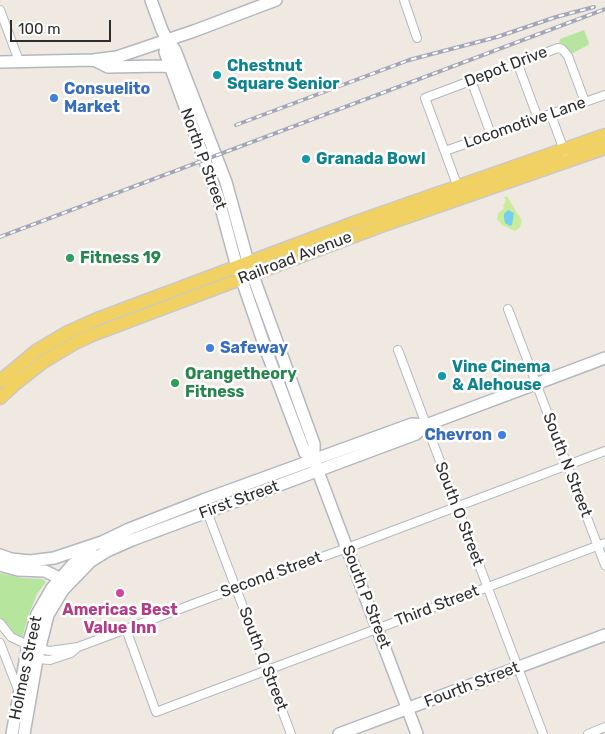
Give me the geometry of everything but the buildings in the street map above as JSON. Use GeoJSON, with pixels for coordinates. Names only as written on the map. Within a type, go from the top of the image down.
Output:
{"type":"FeatureCollection","features":[{"type":"Feature","properties":{"kind":"main road","name":"North P Street"},"geometry":{"type":"LineString","coordinates":[[151,0],[166,40],[175,50],[226,182],[245,270]]}},
{"type":"Feature","properties":{"kind":"main road"},"geometry":{"type":"LineString","coordinates":[[0,62],[94,60],[117,57],[276,0]]}},
{"type":"Feature","properties":{"kind":"main road","name":"North P Street"},"geometry":{"type":"LineString","coordinates":[[166,40],[164,52],[245,270]]}},
{"type":"Feature","properties":{"kind":"main road"},"geometry":{"type":"LineString","coordinates":[[94,60],[108,67],[170,67]]}},
{"type":"Feature","properties":{"kind":"main road","name":"Railroad Avenue"},"geometry":{"type":"LineString","coordinates":[[566,156],[605,136]]}},
{"type":"Feature","properties":{"kind":"main road","name":"Railroad Avenue"},"geometry":{"type":"LineString","coordinates":[[0,380],[36,351],[75,329],[460,192],[566,156],[605,148]]}},
{"type":"Feature","properties":{"kind":"main road","name":"Railroad Avenue"},"geometry":{"type":"LineString","coordinates":[[0,398],[29,372],[73,344],[245,270]]}},
{"type":"Feature","properties":{"kind":"main road","name":"South P Street"},"geometry":{"type":"LineString","coordinates":[[245,270],[305,453],[316,466],[417,734]]}},
{"type":"Feature","properties":{"kind":"main road","name":"First Street"},"geometry":{"type":"LineString","coordinates":[[1,560],[38,561],[54,558],[102,542],[129,529],[205,506],[316,466],[412,424],[426,425],[605,358]]}},
{"type":"Feature","properties":{"kind":"main road","name":"First Street"},"geometry":{"type":"LineString","coordinates":[[64,581],[107,551],[205,506]]}},
{"type":"Feature","properties":{"kind":"main road","name":"First Street"},"geometry":{"type":"LineString","coordinates":[[64,581],[73,564],[102,542]]}},
{"type":"Feature","properties":{"kind":"main road","name":"First Street"},"geometry":{"type":"LineString","coordinates":[[1,560],[18,570],[45,571],[64,581]]}},
{"type":"Feature","properties":{"kind":"main road","name":"Holmes Street"},"geometry":{"type":"LineString","coordinates":[[12,734],[20,694],[34,651],[64,581]]}},
{"type":"Feature","properties":{"kind":"main road","name":"Fourth Street"},"geometry":{"type":"LineString","coordinates":[[339,734],[605,635]]}},
{"type":"Feature","properties":{"kind":"main road","name":"Holmes Street"},"geometry":{"type":"LineString","coordinates":[[24,734],[34,651]]}},
{"type":"Feature","properties":{"kind":"street"},"geometry":{"type":"LineString","coordinates":[[404,0],[418,38]]}},
{"type":"Feature","properties":{"kind":"street"},"geometry":{"type":"LineString","coordinates":[[0,10],[19,62]]}},
{"type":"Feature","properties":{"kind":"street","name":"Depot Drive"},"geometry":{"type":"LineString","coordinates":[[444,152],[425,98],[517,62],[554,49],[562,49],[568,56],[585,102]]}},
{"type":"Feature","properties":{"kind":"street"},"geometry":{"type":"LineString","coordinates":[[517,62],[536,112]]}},
{"type":"Feature","properties":{"kind":"street"},"geometry":{"type":"LineString","coordinates":[[471,80],[489,129]]}},
{"type":"Feature","properties":{"kind":"street","name":"Locomotive Lane"},"geometry":{"type":"LineString","coordinates":[[444,152],[605,95]]}},
{"type":"Feature","properties":{"kind":"street"},"geometry":{"type":"LineString","coordinates":[[551,115],[566,156]]}},
{"type":"Feature","properties":{"kind":"street"},"geometry":{"type":"LineString","coordinates":[[444,152],[460,192]]}},
{"type":"Feature","properties":{"kind":"street","name":"South N Street"},"geometry":{"type":"LineString","coordinates":[[508,309],[567,465],[601,544],[605,565]]}},
{"type":"Feature","properties":{"kind":"street","name":"South O Street"},"geometry":{"type":"LineString","coordinates":[[398,350],[543,734]]}},
{"type":"Feature","properties":{"kind":"street","name":"Second Street"},"geometry":{"type":"LineString","coordinates":[[34,651],[50,660],[71,653],[78,647],[605,451]]}},
{"type":"Feature","properties":{"kind":"street","name":"South Q Street"},"geometry":{"type":"LineString","coordinates":[[205,506],[291,734]]}},
{"type":"Feature","properties":{"kind":"street","name":"Third Street"},"geometry":{"type":"LineString","coordinates":[[126,629],[156,712],[601,544]]}},
{"type":"Feature","properties":{"kind":"street"},"geometry":{"type":"LineString","coordinates":[[0,623],[11,637],[34,651]]}},
{"type":"Feature","properties":{"kind":"street"},"geometry":{"type":"LineString","coordinates":[[0,643],[20,694]]}},
{"type":"Feature","properties":{"kind":"street"},"geometry":{"type":"LineString","coordinates":[[588,734],[605,728]]}},
{"type":"Feature","properties":{"kind":"green space"},"geometry":{"type":"Polygon","coordinates":[[[584,30],[588,45],[571,54],[566,47],[559,44],[560,39],[584,30]]]}},
{"type":"Feature","properties":{"kind":"green space"},"geometry":{"type":"Polygon","coordinates":[[[507,196],[522,220],[520,227],[515,231],[502,225],[497,219],[506,202],[504,197],[507,196]]]}},
{"type":"Feature","properties":{"kind":"green space"},"geometry":{"type":"Polygon","coordinates":[[[0,573],[22,578],[42,579],[46,582],[37,594],[22,638],[12,633],[0,617],[0,573]]]}},
{"type":"Feature","properties":{"kind":"water"},"geometry":{"type":"Polygon","coordinates":[[[508,210],[514,213],[512,225],[510,226],[505,223],[504,218],[504,214],[508,210]]]}},
{"type":"Feature","properties":{"kind":"railway"},"geometry":{"type":"LineString","coordinates":[[236,125],[409,60],[497,37],[556,17],[594,7]]}},
{"type":"Feature","properties":{"kind":"railway"},"geometry":{"type":"LineString","coordinates":[[0,237],[605,9]]}},
{"type":"Feature","properties":{"kind":"place","name":"Chestnut Square Senior"},"geometry":{"type":"Point","coordinates":[217,75]}},
{"type":"Feature","properties":{"kind":"place","name":"Consuelito Market"},"geometry":{"type":"Point","coordinates":[54,98]}},
{"type":"Feature","properties":{"kind":"place","name":"Granada Bowl"},"geometry":{"type":"Point","coordinates":[306,159]}},
{"type":"Feature","properties":{"kind":"place","name":"Fitness 19"},"geometry":{"type":"Point","coordinates":[70,258]}},
{"type":"Feature","properties":{"kind":"place","name":"Safeway"},"geometry":{"type":"Point","coordinates":[210,348]}},
{"type":"Feature","properties":{"kind":"place","name":"Vine Cinema & Alehouse"},"geometry":{"type":"Point","coordinates":[442,376]}},
{"type":"Feature","properties":{"kind":"place","name":"Orangetheory Fitness"},"geometry":{"type":"Point","coordinates":[175,383]}},
{"type":"Feature","properties":{"kind":"place","name":"Chevron"},"geometry":{"type":"Point","coordinates":[502,435]}},
{"type":"Feature","properties":{"kind":"place","name":"Americas Best Value Inn"},"geometry":{"type":"Point","coordinates":[120,593]}}]}
